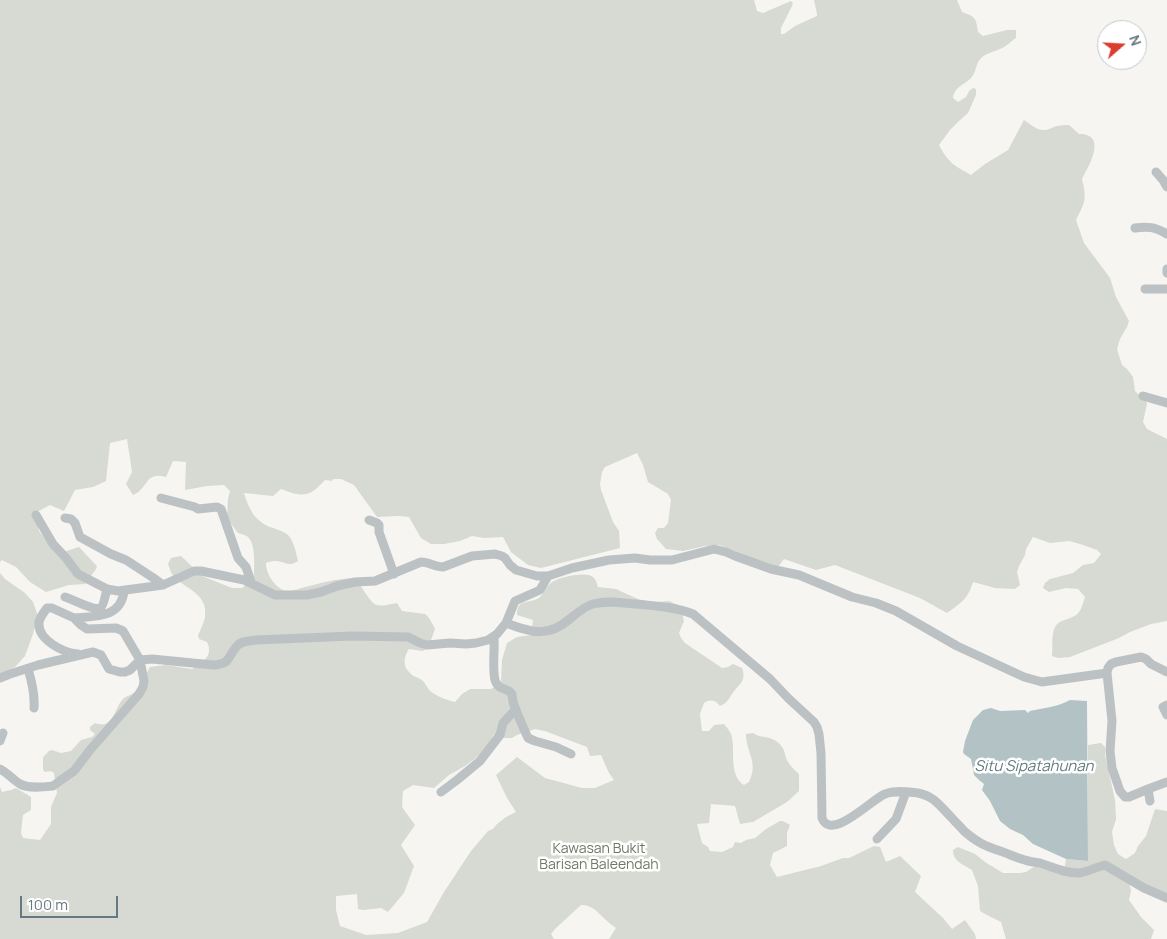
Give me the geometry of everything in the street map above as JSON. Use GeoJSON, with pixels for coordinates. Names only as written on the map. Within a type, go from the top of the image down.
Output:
{"type":"FeatureCollection","features":[{"type":"Feature","properties":{"kind":"street"},"geometry":{"type":"LineString","coordinates":[[1156,172],[1167,187]]}},
{"type":"Feature","properties":{"kind":"street"},"geometry":{"type":"LineString","coordinates":[[1135,228],[1148,226],[1167,234]]}},
{"type":"Feature","properties":{"kind":"street"},"geometry":{"type":"LineString","coordinates":[[1145,290],[1167,289]]}},
{"type":"Feature","properties":{"kind":"street"},"geometry":{"type":"LineString","coordinates":[[1143,396],[1167,403]]}},
{"type":"Feature","properties":{"kind":"street"},"geometry":{"type":"LineString","coordinates":[[161,498],[198,509],[220,509],[238,558],[246,567],[251,582]]}},
{"type":"Feature","properties":{"kind":"street"},"geometry":{"type":"LineString","coordinates":[[36,515],[52,544],[78,574],[107,589],[124,590],[163,585],[194,571],[201,571],[251,582],[277,596],[307,595],[355,582],[376,581],[421,562],[443,567],[475,555],[495,554],[502,556],[516,570],[537,576],[548,576],[572,568],[609,560],[635,558],[672,560],[714,549],[771,569],[799,575],[852,597],[876,603],[896,611],[956,646],[1035,680],[1042,682],[1107,673]]}},
{"type":"Feature","properties":{"kind":"street"},"geometry":{"type":"LineString","coordinates":[[65,518],[71,519],[75,523],[80,537],[126,560],[163,585]]}},
{"type":"Feature","properties":{"kind":"street"},"geometry":{"type":"LineString","coordinates":[[369,520],[377,522],[379,525],[379,532],[394,574]]}},
{"type":"Feature","properties":{"kind":"street"},"geometry":{"type":"LineString","coordinates":[[0,678],[94,652],[101,655],[109,669],[125,672],[130,670],[140,660],[152,659],[219,665],[228,660],[238,645],[256,640],[353,636],[408,637],[420,643],[432,645],[466,644],[488,640],[494,637],[506,623],[515,601],[540,590],[548,576]]}},
{"type":"Feature","properties":{"kind":"street"},"geometry":{"type":"LineString","coordinates":[[65,597],[73,599],[89,608],[99,609],[104,601],[107,589]]}},
{"type":"Feature","properties":{"kind":"street"},"geometry":{"type":"LineString","coordinates":[[74,618],[104,615],[113,611],[123,599],[124,590]]}},
{"type":"Feature","properties":{"kind":"street"},"geometry":{"type":"LineString","coordinates":[[506,623],[520,628],[551,631],[562,626],[587,606],[608,602],[678,609],[693,614],[770,679],[814,722],[819,734],[822,818],[826,825],[833,826],[843,822],[885,794],[898,791],[920,793],[931,797],[964,831],[985,846],[1019,859],[1067,872],[1079,873],[1106,865],[1144,888],[1167,898]]}},
{"type":"Feature","properties":{"kind":"street"},"geometry":{"type":"LineString","coordinates":[[0,769],[21,784],[53,786],[74,771],[144,687],[144,676],[140,660],[122,631],[116,628],[87,630],[74,618],[52,608],[47,608],[39,621],[40,629],[48,642],[74,654],[81,655]]}},
{"type":"Feature","properties":{"kind":"street"},"geometry":{"type":"LineString","coordinates":[[494,637],[494,677],[496,684],[511,693],[516,710],[530,740],[556,747],[571,754]]}},
{"type":"Feature","properties":{"kind":"street"},"geometry":{"type":"LineString","coordinates":[[1167,672],[1142,657],[1111,664],[1107,673],[1112,721],[1110,751],[1112,768],[1120,791],[1125,797],[1129,797],[1167,782]]}},
{"type":"Feature","properties":{"kind":"street"},"geometry":{"type":"LineString","coordinates":[[28,669],[34,691],[34,708]]}},
{"type":"Feature","properties":{"kind":"street"},"geometry":{"type":"LineString","coordinates":[[1167,705],[1163,707],[1167,715]]}},
{"type":"Feature","properties":{"kind":"street"},"geometry":{"type":"LineString","coordinates":[[441,792],[480,761],[500,735],[503,723],[516,710]]}},
{"type":"Feature","properties":{"kind":"street"},"geometry":{"type":"LineString","coordinates":[[1148,789],[1150,801]]}},
{"type":"Feature","properties":{"kind":"street"},"geometry":{"type":"LineString","coordinates":[[877,839],[894,823],[906,792]]}},
{"type":"Feature","properties":{"kind":"green space","name":"Kawasan Bukit Barisan Baleendah"},"geometry":{"type":"Polygon","coordinates":[[[0,0],[754,0],[757,11],[763,13],[791,1],[793,3],[792,6],[781,28],[781,34],[784,34],[795,26],[817,16],[814,0],[957,0],[962,12],[974,19],[978,32],[983,36],[1007,30],[1016,30],[1016,38],[1002,48],[982,57],[973,76],[955,91],[953,98],[958,102],[966,97],[973,88],[976,89],[976,95],[968,113],[950,130],[939,145],[952,163],[971,175],[1008,150],[1024,120],[1041,130],[1069,125],[1079,134],[1088,135],[1093,139],[1095,145],[1094,152],[1082,179],[1084,201],[1076,220],[1084,243],[1110,278],[1116,297],[1129,321],[1117,349],[1122,365],[1133,377],[1135,391],[1146,401],[1143,422],[1147,429],[1167,439],[1167,621],[1151,624],[1070,657],[1058,658],[1052,656],[1055,627],[1059,622],[1078,614],[1085,597],[1078,589],[1066,588],[1049,592],[1043,588],[1050,579],[1073,573],[1083,565],[1094,563],[1101,554],[1097,550],[1069,541],[1050,543],[1033,537],[1017,572],[1020,585],[1015,589],[995,588],[973,582],[969,593],[947,613],[920,598],[835,565],[816,570],[784,559],[778,567],[765,564],[720,545],[683,551],[666,549],[657,539],[655,533],[658,528],[664,528],[668,523],[671,500],[668,494],[648,482],[637,453],[605,467],[602,472],[601,490],[613,522],[619,531],[620,548],[541,568],[528,565],[511,552],[503,537],[484,538],[472,536],[460,541],[431,544],[421,538],[409,517],[377,517],[354,485],[341,479],[325,480],[310,493],[305,494],[294,494],[281,489],[273,496],[244,493],[250,509],[260,521],[282,531],[292,540],[298,561],[291,564],[274,561],[266,563],[266,568],[276,585],[288,592],[332,581],[354,579],[376,604],[397,603],[402,611],[425,614],[435,629],[428,648],[423,651],[409,649],[405,658],[407,670],[423,681],[432,693],[455,702],[470,689],[491,689],[501,683],[502,660],[507,643],[517,637],[531,635],[533,620],[517,615],[519,606],[524,602],[539,598],[550,584],[556,580],[572,575],[589,575],[595,579],[598,587],[616,589],[640,600],[669,601],[680,606],[684,621],[679,633],[685,643],[722,668],[733,664],[742,668],[744,676],[742,682],[724,704],[720,706],[715,701],[704,703],[700,714],[702,731],[709,731],[714,725],[724,724],[728,729],[732,736],[734,770],[739,781],[744,785],[749,782],[753,769],[746,734],[753,733],[776,741],[783,749],[789,764],[799,774],[799,791],[787,802],[753,822],[740,824],[735,806],[711,804],[709,823],[697,824],[702,843],[710,851],[722,852],[733,847],[735,842],[741,843],[755,838],[766,829],[783,821],[790,825],[787,833],[787,846],[773,853],[770,865],[777,877],[821,866],[843,858],[849,858],[874,846],[880,847],[886,862],[900,856],[921,876],[915,892],[952,929],[965,920],[975,934],[976,939],[609,939],[616,928],[592,908],[581,905],[551,934],[554,939],[0,939],[0,787],[2,792],[16,788],[31,797],[31,810],[23,815],[21,833],[23,838],[40,840],[51,824],[51,807],[57,793],[54,773],[43,770],[43,757],[52,750],[61,753],[71,751],[81,740],[92,737],[95,734],[90,730],[90,727],[95,723],[106,724],[112,718],[119,704],[125,697],[134,693],[150,667],[166,665],[192,669],[208,655],[209,648],[207,642],[199,639],[198,636],[205,617],[203,603],[196,593],[174,576],[168,564],[171,558],[181,556],[202,576],[232,588],[242,588],[254,577],[254,561],[251,540],[237,532],[227,518],[230,491],[224,485],[185,490],[186,462],[173,461],[166,477],[159,476],[150,479],[138,493],[133,495],[126,484],[132,472],[127,439],[110,443],[106,481],[93,487],[75,490],[64,511],[50,505],[35,513],[39,531],[57,554],[79,547],[97,566],[85,584],[69,585],[46,592],[30,582],[16,567],[2,560],[0,562],[0,0]],[[535,729],[512,738],[493,735],[491,743],[477,757],[449,775],[434,788],[413,785],[403,791],[402,807],[415,825],[401,845],[414,866],[404,893],[388,912],[381,908],[358,909],[357,894],[336,896],[336,910],[340,926],[366,935],[398,933],[427,922],[471,851],[488,831],[516,812],[496,775],[517,757],[545,778],[582,788],[595,788],[614,780],[601,755],[590,756],[587,747],[535,729]]]}},
{"type":"Feature","properties":{"kind":"green space"},"geometry":{"type":"Polygon","coordinates":[[[0,573],[33,602],[38,616],[25,656],[15,667],[0,674],[0,573]]]}},
{"type":"Feature","properties":{"kind":"green space"},"geometry":{"type":"Polygon","coordinates":[[[1101,743],[1105,747],[1115,800],[1116,819],[1112,832],[1118,854],[1126,859],[1135,853],[1146,836],[1155,809],[1167,811],[1167,894],[1148,887],[1128,874],[1131,891],[1129,900],[1141,917],[1154,930],[1151,939],[1006,939],[1001,922],[980,911],[978,886],[972,870],[957,860],[953,850],[958,847],[975,854],[1003,873],[1026,872],[1038,864],[1064,873],[1066,859],[1088,861],[1088,745],[1101,743]]]}},
{"type":"Feature","properties":{"kind":"water","name":"Situ Sipatahunan"},"geometry":{"type":"Polygon","coordinates":[[[1070,700],[1087,701],[1088,861],[1066,859],[1033,844],[1023,835],[1010,829],[1000,821],[982,790],[984,784],[974,775],[971,759],[963,752],[973,720],[983,710],[991,708],[1000,711],[1025,710],[1028,713],[1070,700]]]}}]}
